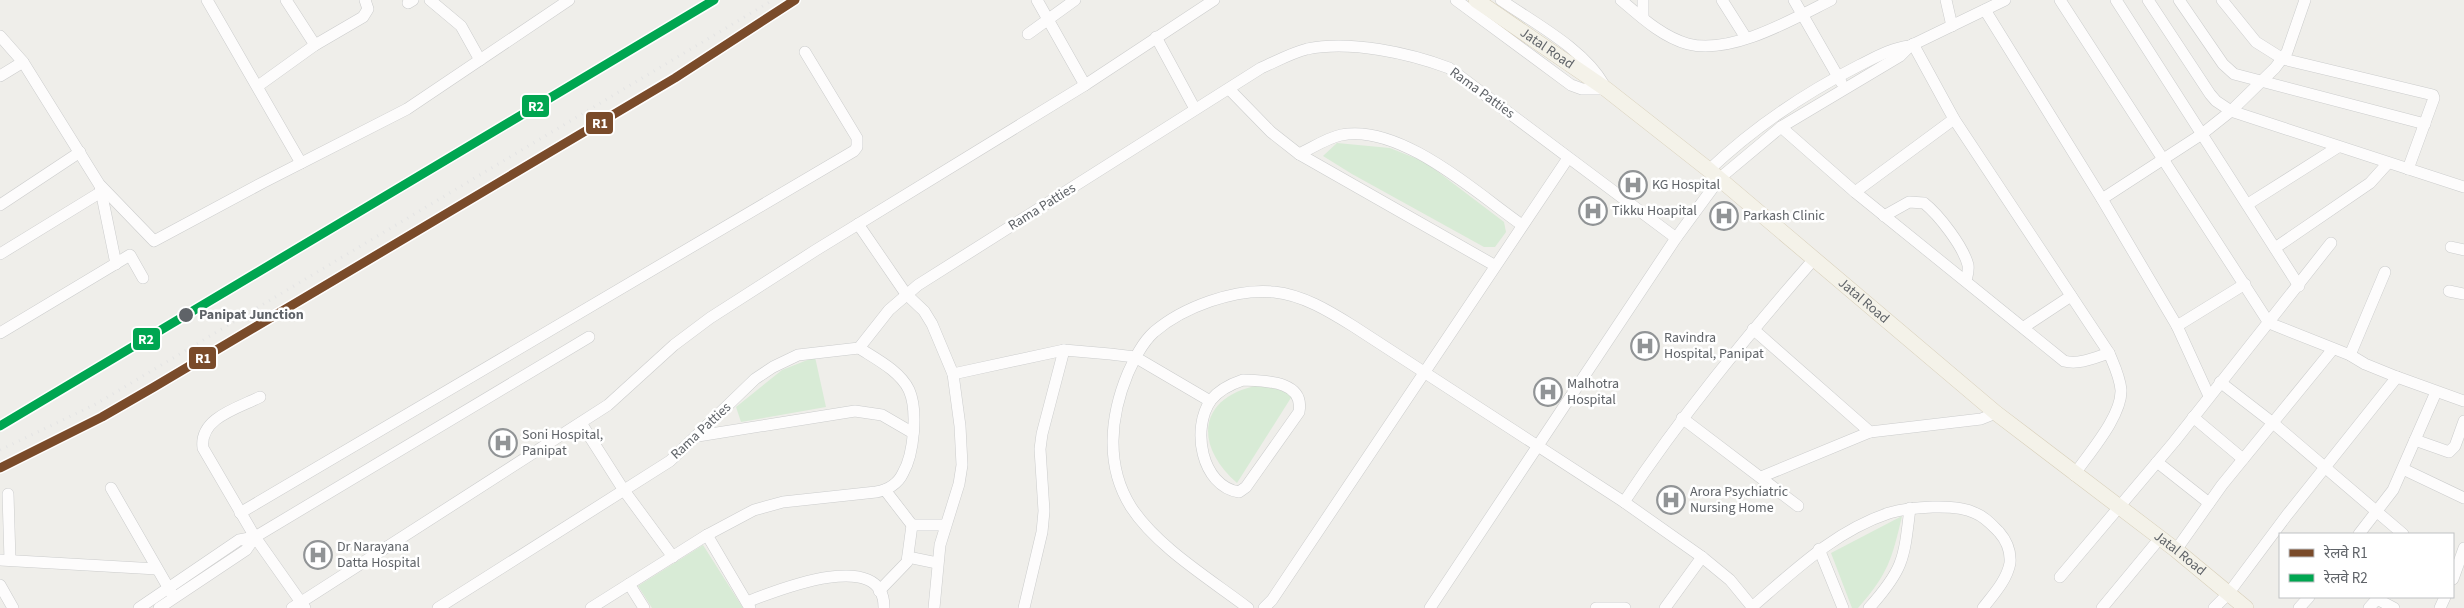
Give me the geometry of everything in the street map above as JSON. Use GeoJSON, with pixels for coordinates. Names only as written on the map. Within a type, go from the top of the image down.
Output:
{"type":"FeatureCollection","features":[{"type":"Feature","properties":{"kind":"main road","name":"Jatal Road"},"geometry":{"type":"LineString","coordinates":[[1476,0],[1606,89],[1714,174],[1996,413],[2074,475],[2176,550],[2246,608]]}},
{"type":"Feature","properties":{"kind":"street"},"geometry":{"type":"LineString","coordinates":[[207,0],[301,163]]}},
{"type":"Feature","properties":{"kind":"street"},"geometry":{"type":"LineString","coordinates":[[286,0],[315,45]]}},
{"type":"Feature","properties":{"kind":"street"},"geometry":{"type":"LineString","coordinates":[[258,86],[315,45],[363,17],[368,9],[365,0]]}},
{"type":"Feature","properties":{"kind":"street"},"geometry":{"type":"LineString","coordinates":[[430,0],[461,26],[480,60]]}},
{"type":"Feature","properties":{"kind":"street"},"geometry":{"type":"LineString","coordinates":[[0,36],[23,62],[80,152],[100,188],[154,241],[406,109],[569,0]]}},
{"type":"Feature","properties":{"kind":"street"},"geometry":{"type":"LineString","coordinates":[[1037,0],[1050,19],[1085,85]]}},
{"type":"Feature","properties":{"kind":"street"},"geometry":{"type":"LineString","coordinates":[[1028,34],[1075,0]]}},
{"type":"Feature","properties":{"kind":"street"},"geometry":{"type":"LineString","coordinates":[[260,397],[210,423],[203,434],[203,448],[240,513],[299,606],[608,405],[689,333],[858,224],[1085,85],[1214,0]]}},
{"type":"Feature","properties":{"kind":"street"},"geometry":{"type":"LineString","coordinates":[[1456,0],[1571,85],[1582,88],[1606,89]]}},
{"type":"Feature","properties":{"kind":"street"},"geometry":{"type":"LineString","coordinates":[[1501,0],[1575,52],[1599,76],[1606,89]]}},
{"type":"Feature","properties":{"kind":"street"},"geometry":{"type":"LineString","coordinates":[[1621,0],[1666,34],[1687,44],[1722,44],[1746,38],[1832,0]]}},
{"type":"Feature","properties":{"kind":"street"},"geometry":{"type":"LineString","coordinates":[[1643,0],[1643,18]]}},
{"type":"Feature","properties":{"kind":"street"},"geometry":{"type":"LineString","coordinates":[[1722,0],[1746,38]]}},
{"type":"Feature","properties":{"kind":"street"},"geometry":{"type":"LineString","coordinates":[[1794,0],[1844,88]]}},
{"type":"Feature","properties":{"kind":"street"},"geometry":{"type":"LineString","coordinates":[[1946,0],[1952,26]]}},
{"type":"Feature","properties":{"kind":"street"},"geometry":{"type":"LineString","coordinates":[[1430,608],[1676,238],[1714,174],[1752,132],[1838,76],[1889,51],[1911,45],[2005,0]]}},
{"type":"Feature","properties":{"kind":"street"},"geometry":{"type":"LineString","coordinates":[[2060,0],[2269,322],[2350,355],[2365,364],[2397,377],[2464,401]]}},
{"type":"Feature","properties":{"kind":"street"},"geometry":{"type":"LineString","coordinates":[[2116,0],[2299,286]]}},
{"type":"Feature","properties":{"kind":"street"},"geometry":{"type":"LineString","coordinates":[[2148,0],[2210,94],[2216,101],[2231,111],[2464,187]]}},
{"type":"Feature","properties":{"kind":"street"},"geometry":{"type":"LineString","coordinates":[[2179,0],[2227,69],[2234,74],[2425,124]]}},
{"type":"Feature","properties":{"kind":"street"},"geometry":{"type":"LineString","coordinates":[[2222,0],[2256,42],[2283,59],[2432,94],[2434,98],[2408,169]]}},
{"type":"Feature","properties":{"kind":"street"},"geometry":{"type":"LineString","coordinates":[[2102,199],[2202,134],[2231,111],[2283,59],[2305,0]]}},
{"type":"Feature","properties":{"kind":"street"},"geometry":{"type":"LineString","coordinates":[[1985,10],[2102,199],[2177,326],[2209,396]]}},
{"type":"Feature","properties":{"kind":"street"},"geometry":{"type":"LineString","coordinates":[[1156,38],[1195,109]]}},
{"type":"Feature","properties":{"kind":"street"},"geometry":{"type":"LineString","coordinates":[[1714,174],[1781,127],[1900,56],[1911,45]]}},
{"type":"Feature","properties":{"kind":"street"},"geometry":{"type":"LineString","coordinates":[[1911,45],[1954,119],[2109,353],[2119,376],[2120,402],[2114,416],[2074,475]]}},
{"type":"Feature","properties":{"kind":"street","name":"Rama Patties"},"geometry":{"type":"LineString","coordinates":[[438,608],[623,489],[670,461],[755,379],[798,355],[859,348],[889,310],[906,294],[1260,68],[1306,50],[1335,47],[1379,50],[1406,55],[1449,68],[1676,238]]}},
{"type":"Feature","properties":{"kind":"street"},"geometry":{"type":"LineString","coordinates":[[240,513],[854,151],[857,147],[857,138],[805,52]]}},
{"type":"Feature","properties":{"kind":"street"},"geometry":{"type":"LineString","coordinates":[[0,76],[23,62]]}},
{"type":"Feature","properties":{"kind":"street"},"geometry":{"type":"LineString","coordinates":[[1229,88],[1272,132],[1299,154],[1494,265]]}},
{"type":"Feature","properties":{"kind":"street"},"geometry":{"type":"LineString","coordinates":[[1855,192],[1954,119]]}},
{"type":"Feature","properties":{"kind":"street"},"geometry":{"type":"LineString","coordinates":[[1781,127],[1884,216],[2064,361],[2072,363],[2083,362],[2109,353]]}},
{"type":"Feature","properties":{"kind":"street"},"geometry":{"type":"LineString","coordinates":[[1299,154],[1340,136],[1357,134],[1394,141],[1410,147],[1427,157],[1522,225]]}},
{"type":"Feature","properties":{"kind":"street"},"geometry":{"type":"LineString","coordinates":[[2248,204],[2338,147]]}},
{"type":"Feature","properties":{"kind":"street"},"geometry":{"type":"LineString","coordinates":[[0,206],[80,152]]}},
{"type":"Feature","properties":{"kind":"street"},"geometry":{"type":"LineString","coordinates":[[1264,608],[1568,158]]}},
{"type":"Feature","properties":{"kind":"street"},"geometry":{"type":"LineString","coordinates":[[2275,248],[2370,184],[2388,163]]}},
{"type":"Feature","properties":{"kind":"street"},"geometry":{"type":"LineString","coordinates":[[0,254],[100,188]]}},
{"type":"Feature","properties":{"kind":"street"},"geometry":{"type":"LineString","coordinates":[[100,188],[116,264]]}},
{"type":"Feature","properties":{"kind":"street"},"geometry":{"type":"LineString","coordinates":[[1884,216],[1909,202],[1924,203],[1940,219],[1964,257],[1968,270],[1966,281]]}},
{"type":"Feature","properties":{"kind":"street"},"geometry":{"type":"LineString","coordinates":[[858,224],[906,294],[924,311],[932,324],[953,374],[960,426],[962,465],[959,484],[944,524],[937,563],[934,608]]}},
{"type":"Feature","properties":{"kind":"street"},"geometry":{"type":"LineString","coordinates":[[2060,577],[2119,509],[2299,286],[2331,243]]}},
{"type":"Feature","properties":{"kind":"street"},"geometry":{"type":"LineString","coordinates":[[2452,247],[2464,250]]}},
{"type":"Feature","properties":{"kind":"street"},"geometry":{"type":"LineString","coordinates":[[0,333],[130,255],[143,278]]}},
{"type":"Feature","properties":{"kind":"street"},"geometry":{"type":"LineString","coordinates":[[1624,502],[1682,418],[1753,329],[1814,259]]}},
{"type":"Feature","properties":{"kind":"street"},"geometry":{"type":"LineString","coordinates":[[2350,355],[2385,272]]}},
{"type":"Feature","properties":{"kind":"street"},"geometry":{"type":"LineString","coordinates":[[2177,326],[2245,284]]}},
{"type":"Feature","properties":{"kind":"street"},"geometry":{"type":"LineString","coordinates":[[1248,608],[1146,527],[1131,506],[1119,482],[1112,439],[1115,415],[1124,384],[1142,345],[1155,332],[1200,305],[1248,292],[1274,292],[1298,297],[1326,310],[1624,502],[1702,557],[1730,580],[1753,607],[1819,549],[1855,528],[1888,514],[1910,508],[1957,509],[1973,512],[1988,520],[2002,536],[2010,554],[2010,565],[1999,587],[1983,608]]}},
{"type":"Feature","properties":{"kind":"street"},"geometry":{"type":"LineString","coordinates":[[2448,292],[2464,294]]}},
{"type":"Feature","properties":{"kind":"street"},"geometry":{"type":"LineString","coordinates":[[2024,327],[2071,296]]}},
{"type":"Feature","properties":{"kind":"street"},"geometry":{"type":"LineString","coordinates":[[1753,329],[1870,432]]}},
{"type":"Feature","properties":{"kind":"street"},"geometry":{"type":"LineString","coordinates":[[139,608],[171,593],[246,550],[255,537],[589,337]]}},
{"type":"Feature","properties":{"kind":"street"},"geometry":{"type":"LineString","coordinates":[[591,608],[739,517],[768,506],[885,490],[903,473],[912,433],[914,413],[908,389],[901,378],[883,363],[859,348]]}},
{"type":"Feature","properties":{"kind":"street"},"geometry":{"type":"LineString","coordinates":[[2176,550],[2209,503],[2333,349]]}},
{"type":"Feature","properties":{"kind":"street"},"geometry":{"type":"LineString","coordinates":[[953,374],[1064,350],[1135,358],[1210,401]]}},
{"type":"Feature","properties":{"kind":"street"},"geometry":{"type":"LineString","coordinates":[[1024,608],[1043,525],[1042,434],[1064,350]]}},
{"type":"Feature","properties":{"kind":"street"},"geometry":{"type":"LineString","coordinates":[[2214,608],[2228,594],[2397,377]]}},
{"type":"Feature","properties":{"kind":"street"},"geometry":{"type":"LineString","coordinates":[[1243,380],[1278,383],[1291,388],[1299,397],[1301,404],[1300,412],[1246,487],[1239,492],[1230,491],[1216,479],[1208,465],[1201,445],[1200,427],[1210,401],[1220,390],[1243,380]]}},
{"type":"Feature","properties":{"kind":"street"},"geometry":{"type":"LineString","coordinates":[[2220,382],[2273,423],[2376,514],[2402,533]]}},
{"type":"Feature","properties":{"kind":"street"},"geometry":{"type":"LineString","coordinates":[[2361,533],[2393,490],[2436,392]]}},
{"type":"Feature","properties":{"kind":"street"},"geometry":{"type":"LineString","coordinates":[[698,436],[855,411],[882,415],[912,433]]}},
{"type":"Feature","properties":{"kind":"street"},"geometry":{"type":"LineString","coordinates":[[1760,477],[1870,432],[1980,419],[1996,413]]}},
{"type":"Feature","properties":{"kind":"street"},"geometry":{"type":"LineString","coordinates":[[2194,416],[2244,459]]}},
{"type":"Feature","properties":{"kind":"street"},"geometry":{"type":"LineString","coordinates":[[1682,418],[1798,506]]}},
{"type":"Feature","properties":{"kind":"street"},"geometry":{"type":"LineString","coordinates":[[2416,440],[2449,452],[2455,446],[2464,421]]}},
{"type":"Feature","properties":{"kind":"street"},"geometry":{"type":"LineString","coordinates":[[581,423],[623,489],[672,557]]}},
{"type":"Feature","properties":{"kind":"street"},"geometry":{"type":"LineString","coordinates":[[2157,462],[2209,503]]}},
{"type":"Feature","properties":{"kind":"street"},"geometry":{"type":"LineString","coordinates":[[2402,469],[2464,498]]}},
{"type":"Feature","properties":{"kind":"street"},"geometry":{"type":"LineString","coordinates":[[111,488],[171,593]]}},
{"type":"Feature","properties":{"kind":"street"},"geometry":{"type":"LineString","coordinates":[[885,490],[912,526]]}},
{"type":"Feature","properties":{"kind":"street"},"geometry":{"type":"LineString","coordinates":[[8,494],[5,560],[157,569]]}},
{"type":"Feature","properties":{"kind":"street"},"geometry":{"type":"LineString","coordinates":[[1869,608],[1900,567],[1904,555],[1910,508]]}},
{"type":"Feature","properties":{"kind":"street"},"geometry":{"type":"LineString","coordinates":[[912,526],[944,524]]}},
{"type":"Feature","properties":{"kind":"street"},"geometry":{"type":"LineString","coordinates":[[879,591],[904,566],[908,557],[910,528],[912,526]]}},
{"type":"Feature","properties":{"kind":"street"},"geometry":{"type":"LineString","coordinates":[[707,535],[748,605],[804,582],[846,575],[873,583],[879,591],[884,608]]}},
{"type":"Feature","properties":{"kind":"street"},"geometry":{"type":"LineString","coordinates":[[2102,608],[2160,538]]}},
{"type":"Feature","properties":{"kind":"street"},"geometry":{"type":"LineString","coordinates":[[2454,575],[2464,548]]}},
{"type":"Feature","properties":{"kind":"street"},"geometry":{"type":"LineString","coordinates":[[1819,549],[1843,608]]}},
{"type":"Feature","properties":{"kind":"street"},"geometry":{"type":"LineString","coordinates":[[908,557],[937,563]]}},
{"type":"Feature","properties":{"kind":"street"},"geometry":{"type":"LineString","coordinates":[[1665,608],[1702,557]]}},
{"type":"Feature","properties":{"kind":"street"},"geometry":{"type":"LineString","coordinates":[[629,584],[644,608]]}},
{"type":"Feature","properties":{"kind":"street"},"geometry":{"type":"LineString","coordinates":[[0,586],[13,608]]}},
{"type":"Feature","properties":{"kind":"street"},"geometry":{"type":"LineString","coordinates":[[159,608],[171,593]]}},
{"type":"Feature","properties":{"kind":"street"},"geometry":{"type":"LineString","coordinates":[[2299,608],[2308,598]]}},
{"type":"Feature","properties":{"kind":"street"},"geometry":{"type":"LineString","coordinates":[[2368,608],[2377,599],[2394,608]]}},
{"type":"Feature","properties":{"kind":"street"},"geometry":{"type":"LineString","coordinates":[[1596,608],[1625,608]]}},
{"type":"Feature","properties":{"kind":"green space"},"geometry":{"type":"Polygon","coordinates":[[[1337,143],[1390,148],[1425,162],[1504,222],[1506,232],[1495,247],[1484,247],[1323,156],[1337,143]]]}},
{"type":"Feature","properties":{"kind":"green space"},"geometry":{"type":"Polygon","coordinates":[[[815,357],[826,407],[741,422],[736,407],[782,370],[815,357]]]}},
{"type":"Feature","properties":{"kind":"green space"},"geometry":{"type":"Polygon","coordinates":[[[1260,385],[1294,393],[1237,483],[1223,468],[1213,453],[1209,438],[1209,424],[1214,411],[1224,400],[1239,391],[1260,385]]]}},
{"type":"Feature","properties":{"kind":"green space"},"geometry":{"type":"Polygon","coordinates":[[[1902,516],[1888,565],[1876,585],[1858,608],[1852,608],[1831,553],[1902,516]]]}},
{"type":"Feature","properties":{"kind":"green space"},"geometry":{"type":"Polygon","coordinates":[[[703,545],[743,608],[652,608],[638,586],[703,545]]]}},
{"type":"Feature","properties":{"kind":"railway"},"geometry":{"type":"LineString","coordinates":[[0,450],[96,404],[773,0]]}},
{"type":"Feature","properties":{"kind":"railway"},"geometry":{"type":"LineString","coordinates":[[0,468],[102,417],[154,387],[675,78],[795,0]]}},
{"type":"Feature","properties":{"kind":"rail line","name":"R2"},"geometry":{"type":"LineString","coordinates":[[0,426],[714,0]]}},
{"type":"Feature","properties":{"kind":"rail line","name":"R1"},"geometry":{"type":"LineString","coordinates":[[0,468],[102,417],[154,387],[675,78],[795,0]]}},
{"type":"Feature","properties":{"kind":"place","name":"KG Hospital"},"geometry":{"type":"Point","coordinates":[1633,185]}},
{"type":"Feature","properties":{"kind":"place","name":"Tikku Hoapital"},"geometry":{"type":"Point","coordinates":[1593,211]}},
{"type":"Feature","properties":{"kind":"place","name":"Parkash Clinic"},"geometry":{"type":"Point","coordinates":[1724,216]}},
{"type":"Feature","properties":{"kind":"place","name":"Panipat Junction"},"geometry":{"type":"Point","coordinates":[186,315]}},
{"type":"Feature","properties":{"kind":"place","name":"Ravindra Hospital, Panipat"},"geometry":{"type":"Point","coordinates":[1645,346]}},
{"type":"Feature","properties":{"kind":"place","name":"Malhotra Hospital"},"geometry":{"type":"Point","coordinates":[1548,392]}},
{"type":"Feature","properties":{"kind":"place","name":"Soni Hospital, Panipat"},"geometry":{"type":"Point","coordinates":[503,443]}},
{"type":"Feature","properties":{"kind":"place","name":"Arora Psychiatric Nursing Home"},"geometry":{"type":"Point","coordinates":[1671,500]}},
{"type":"Feature","properties":{"kind":"place","name":"Dr Narayana Datta Hospital"},"geometry":{"type":"Point","coordinates":[318,555]}}]}
